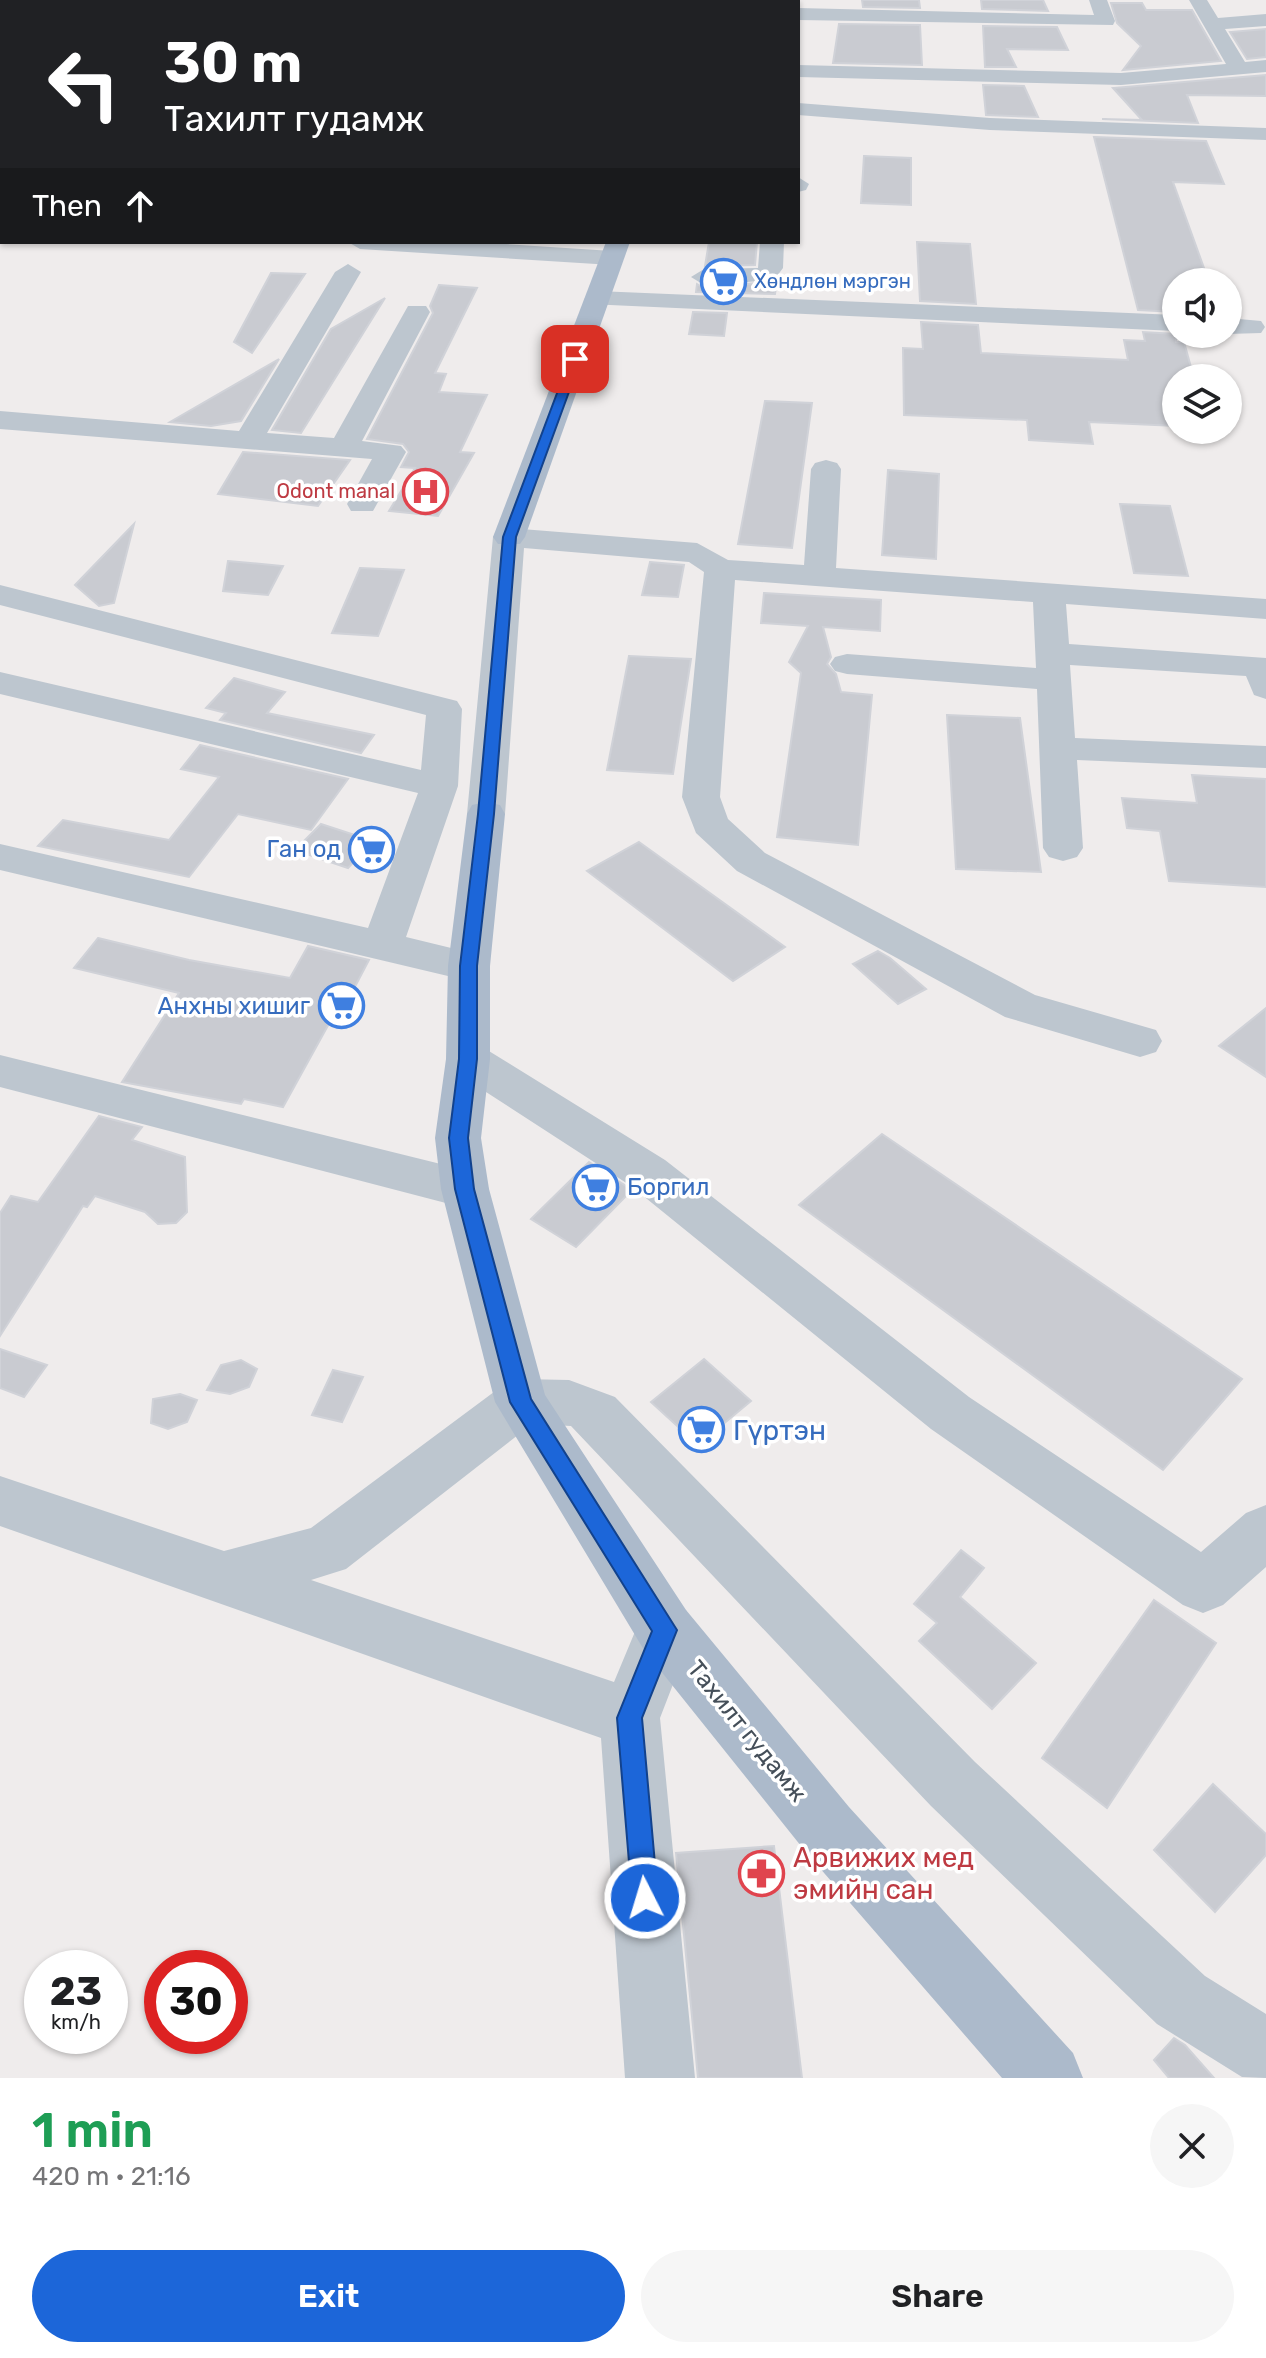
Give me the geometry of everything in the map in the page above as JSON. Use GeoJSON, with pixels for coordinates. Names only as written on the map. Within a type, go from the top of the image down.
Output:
{"type":"FeatureCollection","features":[{"type":"Feature","properties":{"kind":"main road"},"geometry":{"type":"LineString","coordinates":[[509,537],[597,299],[600,250]]}},
{"type":"Feature","properties":{"kind":"main road","name":"Тахилт гудамж"},"geometry":{"type":"LineString","coordinates":[[486,814],[469,966],[468,1059],[458,1138],[465,1189],[521,1402],[665,1630],[827,1829],[1048,2078]]}},
{"type":"Feature","properties":{"kind":"street"},"geometry":{"type":"LineString","coordinates":[[800,14],[1106,21],[1098,0]]}},
{"type":"Feature","properties":{"kind":"street"},"geometry":{"type":"LineString","coordinates":[[1198,0],[1239,68]]}},
{"type":"Feature","properties":{"kind":"street"},"geometry":{"type":"LineString","coordinates":[[1211,24],[1266,20]]}},
{"type":"Feature","properties":{"kind":"street"},"geometry":{"type":"LineString","coordinates":[[800,71],[1121,79],[1266,66]]}},
{"type":"Feature","properties":{"kind":"street"},"geometry":{"type":"LineString","coordinates":[[800,109],[990,124],[1266,134]]}},
{"type":"Feature","properties":{"kind":"street"},"geometry":{"type":"LineString","coordinates":[[420,244],[600,250]]}},
{"type":"Feature","properties":{"kind":"street"},"geometry":{"type":"LineString","coordinates":[[597,299],[655,280],[765,275],[771,268],[772,244]]}},
{"type":"Feature","properties":{"kind":"street"},"geometry":{"type":"LineString","coordinates":[[248,440],[348,272]]}},
{"type":"Feature","properties":{"kind":"street"},"geometry":{"type":"LineString","coordinates":[[597,299],[1162,322]]}},
{"type":"Feature","properties":{"kind":"street"},"geometry":{"type":"LineString","coordinates":[[343,448],[417,312]]}},
{"type":"Feature","properties":{"kind":"street"},"geometry":{"type":"LineString","coordinates":[[0,420],[391,452],[362,504]]}},
{"type":"Feature","properties":{"kind":"street"},"geometry":{"type":"LineString","coordinates":[[819,576],[826,469]]}},
{"type":"Feature","properties":{"kind":"street"},"geometry":{"type":"LineString","coordinates":[[509,537],[697,553],[720,569],[1266,609]]}},
{"type":"Feature","properties":{"kind":"street","name":"Тахилт гудамж"},"geometry":{"type":"LineString","coordinates":[[486,814],[509,537]]}},
{"type":"Feature","properties":{"kind":"street"},"geometry":{"type":"LineString","coordinates":[[720,569],[701,797],[710,824],[751,862],[1020,1006],[1140,1041]]}},
{"type":"Feature","properties":{"kind":"street"},"geometry":{"type":"LineString","coordinates":[[1049,593],[1063,848]]}},
{"type":"Feature","properties":{"kind":"street"},"geometry":{"type":"LineString","coordinates":[[0,595],[444,709],[439,786],[383,945]]}},
{"type":"Feature","properties":{"kind":"street"},"geometry":{"type":"LineString","coordinates":[[1225,606],[1233,665]]}},
{"type":"Feature","properties":{"kind":"street"},"geometry":{"type":"LineString","coordinates":[[847,664],[1233,665],[1262,667],[1266,688]]}},
{"type":"Feature","properties":{"kind":"street"},"geometry":{"type":"LineString","coordinates":[[0,683],[439,786]]}},
{"type":"Feature","properties":{"kind":"street"},"geometry":{"type":"LineString","coordinates":[[1057,748],[1266,757]]}},
{"type":"Feature","properties":{"kind":"street"},"geometry":{"type":"LineString","coordinates":[[0,857],[469,966]]}},
{"type":"Feature","properties":{"kind":"street"},"geometry":{"type":"LineString","coordinates":[[468,1059],[648,1173],[950,1413],[1203,1586],[1266,1531]]}},
{"type":"Feature","properties":{"kind":"street"},"geometry":{"type":"LineString","coordinates":[[0,1071],[465,1189]]}},
{"type":"Feature","properties":{"kind":"street"},"geometry":{"type":"LineString","coordinates":[[227,1577],[326,1550],[521,1402],[557,1401],[585,1406],[596,1413],[953,1784],[1181,2000],[1266,2053]]}},
{"type":"Feature","properties":{"kind":"street"},"geometry":{"type":"LineString","coordinates":[[0,1501],[630,1718]]}},
{"type":"Feature","properties":{"kind":"street"},"geometry":{"type":"LineString","coordinates":[[660,2078],[630,1718],[665,1630]]}},
{"type":"Feature","properties":{"kind":"building"},"geometry":{"type":"Polygon","coordinates":[[[862,0],[919,0],[920,8],[863,7],[862,0]]]}},
{"type":"Feature","properties":{"kind":"building"},"geometry":{"type":"Polygon","coordinates":[[[981,0],[1043,0],[1048,11],[982,9],[981,0]]]}},
{"type":"Feature","properties":{"kind":"building"},"geometry":{"type":"Polygon","coordinates":[[[1111,3],[1142,3],[1146,10],[1192,10],[1221,61],[1123,70],[1141,46],[1117,23],[1111,3]]]}},
{"type":"Feature","properties":{"kind":"building"},"geometry":{"type":"Polygon","coordinates":[[[839,24],[920,25],[922,65],[833,63],[839,24]]]}},
{"type":"Feature","properties":{"kind":"building"},"geometry":{"type":"Polygon","coordinates":[[[983,26],[1057,27],[1068,50],[1007,49],[1016,67],[985,67],[983,26]]]}},
{"type":"Feature","properties":{"kind":"building"},"geometry":{"type":"Polygon","coordinates":[[[1266,29],[1266,57],[1247,59],[1230,32],[1266,29]]]}},
{"type":"Feature","properties":{"kind":"building"},"geometry":{"type":"Polygon","coordinates":[[[1266,75],[1266,96],[1187,95],[1198,123],[1102,119],[1142,120],[1113,88],[1266,75]]]}},
{"type":"Feature","properties":{"kind":"building"},"geometry":{"type":"Polygon","coordinates":[[[983,85],[1024,86],[1038,117],[986,115],[983,85]]]}},
{"type":"Feature","properties":{"kind":"building"},"geometry":{"type":"Polygon","coordinates":[[[1094,137],[1206,141],[1224,184],[1173,182],[1204,268],[1162,268],[1162,311],[1138,310],[1094,137]]]}},
{"type":"Feature","properties":{"kind":"building"},"geometry":{"type":"Polygon","coordinates":[[[864,156],[911,158],[911,205],[861,203],[864,156]]]}},
{"type":"Feature","properties":{"kind":"building"},"geometry":{"type":"Polygon","coordinates":[[[917,242],[970,244],[976,304],[920,301],[917,242]]]}},
{"type":"Feature","properties":{"kind":"building"},"geometry":{"type":"Polygon","coordinates":[[[709,244],[757,244],[755,265],[705,266],[709,244]]]}},
{"type":"Feature","properties":{"kind":"building"},"geometry":{"type":"Polygon","coordinates":[[[271,273],[305,274],[252,353],[234,342],[271,273]]]}},
{"type":"Feature","properties":{"kind":"building"},"geometry":{"type":"Polygon","coordinates":[[[777,281],[775,294],[696,292],[697,284],[704,288],[777,281]]]}},
{"type":"Feature","properties":{"kind":"building"},"geometry":{"type":"Polygon","coordinates":[[[439,285],[477,288],[435,373],[446,374],[439,392],[487,395],[460,452],[474,453],[438,516],[389,511],[415,468],[401,467],[409,452],[403,444],[367,439],[433,313],[430,306],[439,285]]]}},
{"type":"Feature","properties":{"kind":"building"},"geometry":{"type":"Polygon","coordinates":[[[385,298],[301,433],[272,430],[331,329],[385,298]]]}},
{"type":"Feature","properties":{"kind":"building"},"geometry":{"type":"Polygon","coordinates":[[[693,312],[727,313],[724,336],[689,334],[693,312]]]}},
{"type":"Feature","properties":{"kind":"building"},"geometry":{"type":"Polygon","coordinates":[[[921,322],[978,325],[981,353],[1128,360],[1124,340],[1145,341],[1143,332],[1162,333],[1162,348],[1186,348],[1190,364],[1162,364],[1162,425],[1089,422],[1093,444],[1029,440],[1027,420],[904,415],[903,348],[923,349],[921,322]]]}},
{"type":"Feature","properties":{"kind":"building"},"geometry":{"type":"Polygon","coordinates":[[[279,359],[241,421],[211,426],[170,422],[279,359]]]}},
{"type":"Feature","properties":{"kind":"building"},"geometry":{"type":"Polygon","coordinates":[[[765,401],[812,403],[792,548],[738,544],[765,401]]]}},
{"type":"Feature","properties":{"kind":"building"},"geometry":{"type":"Polygon","coordinates":[[[243,452],[350,460],[318,506],[218,494],[243,452]]]}},
{"type":"Feature","properties":{"kind":"building"},"geometry":{"type":"Polygon","coordinates":[[[888,470],[939,474],[936,559],[882,555],[888,470]]]}},
{"type":"Feature","properties":{"kind":"building"},"geometry":{"type":"Polygon","coordinates":[[[1120,504],[1170,506],[1188,576],[1134,573],[1120,504]]]}},
{"type":"Feature","properties":{"kind":"building"},"geometry":{"type":"Polygon","coordinates":[[[134,524],[114,603],[99,606],[75,585],[134,524]]]}},
{"type":"Feature","properties":{"kind":"building"},"geometry":{"type":"Polygon","coordinates":[[[228,561],[283,566],[268,595],[223,591],[228,561]]]}},
{"type":"Feature","properties":{"kind":"building"},"geometry":{"type":"Polygon","coordinates":[[[650,562],[684,565],[678,597],[642,595],[650,562]]]}},
{"type":"Feature","properties":{"kind":"building"},"geometry":{"type":"Polygon","coordinates":[[[360,568],[404,570],[378,636],[332,633],[360,568]]]}},
{"type":"Feature","properties":{"kind":"building"},"geometry":{"type":"Polygon","coordinates":[[[764,593],[881,600],[880,631],[823,627],[831,657],[827,664],[836,674],[841,692],[872,695],[858,845],[777,837],[801,673],[789,662],[808,626],[761,623],[764,593]]]}},
{"type":"Feature","properties":{"kind":"building"},"geometry":{"type":"Polygon","coordinates":[[[629,656],[691,659],[673,774],[607,770],[629,656]]]}},
{"type":"Feature","properties":{"kind":"building"},"geometry":{"type":"Polygon","coordinates":[[[234,678],[285,692],[267,713],[374,735],[361,753],[220,720],[226,713],[206,708],[234,678]]]}},
{"type":"Feature","properties":{"kind":"building"},"geometry":{"type":"Polygon","coordinates":[[[947,715],[1020,718],[1041,872],[956,869],[947,715]]]}},
{"type":"Feature","properties":{"kind":"building"},"geometry":{"type":"Polygon","coordinates":[[[200,745],[348,779],[311,830],[238,814],[189,877],[38,846],[63,820],[169,840],[219,777],[181,769],[200,745]]]}},
{"type":"Feature","properties":{"kind":"building"},"geometry":{"type":"Polygon","coordinates":[[[1192,775],[1266,779],[1266,887],[1169,881],[1160,831],[1127,828],[1122,798],[1197,803],[1192,775]]]}},
{"type":"Feature","properties":{"kind":"building"},"geometry":{"type":"Polygon","coordinates":[[[321,824],[373,841],[348,868],[295,850],[321,824]]]}},
{"type":"Feature","properties":{"kind":"building"},"geometry":{"type":"Polygon","coordinates":[[[639,842],[785,947],[733,981],[587,871],[639,842]]]}},
{"type":"Feature","properties":{"kind":"building"},"geometry":{"type":"Polygon","coordinates":[[[98,938],[189,960],[290,978],[308,946],[369,960],[337,1021],[331,1020],[283,1107],[244,1099],[241,1104],[122,1082],[179,993],[74,968],[98,938]]]}},
{"type":"Feature","properties":{"kind":"building"},"geometry":{"type":"Polygon","coordinates":[[[878,951],[926,989],[898,1004],[853,964],[878,951]]]}},
{"type":"Feature","properties":{"kind":"building"},"geometry":{"type":"Polygon","coordinates":[[[1266,1008],[1266,1077],[1219,1046],[1266,1008]]]}},
{"type":"Feature","properties":{"kind":"building"},"geometry":{"type":"Polygon","coordinates":[[[99,1116],[142,1127],[132,1140],[185,1157],[187,1212],[176,1223],[158,1224],[145,1212],[95,1196],[87,1207],[83,1206],[0,1336],[0,1213],[11,1196],[38,1202],[99,1116]]]}},
{"type":"Feature","properties":{"kind":"building"},"geometry":{"type":"Polygon","coordinates":[[[882,1134],[1242,1379],[1163,1470],[799,1205],[882,1134]]]}},
{"type":"Feature","properties":{"kind":"building"},"geometry":{"type":"Polygon","coordinates":[[[589,1162],[632,1190],[576,1247],[531,1219],[589,1162]]]}},
{"type":"Feature","properties":{"kind":"building"},"geometry":{"type":"Polygon","coordinates":[[[0,1349],[47,1365],[24,1397],[0,1388],[0,1349]]]}},
{"type":"Feature","properties":{"kind":"building"},"geometry":{"type":"Polygon","coordinates":[[[704,1359],[751,1401],[698,1445],[651,1402],[704,1359]]]}},
{"type":"Feature","properties":{"kind":"building"},"geometry":{"type":"Polygon","coordinates":[[[241,1360],[257,1369],[249,1387],[230,1394],[207,1390],[221,1365],[241,1360]]]}},
{"type":"Feature","properties":{"kind":"building"},"geometry":{"type":"Polygon","coordinates":[[[333,1370],[363,1377],[342,1422],[312,1415],[333,1370]]]}},
{"type":"Feature","properties":{"kind":"building"},"geometry":{"type":"Polygon","coordinates":[[[180,1394],[197,1400],[187,1422],[168,1429],[151,1423],[153,1399],[180,1394]]]}},
{"type":"Feature","properties":{"kind":"building"},"geometry":{"type":"Polygon","coordinates":[[[961,1550],[984,1568],[960,1597],[1036,1663],[992,1709],[919,1641],[937,1623],[914,1604],[961,1550]]]}},
{"type":"Feature","properties":{"kind":"building"},"geometry":{"type":"Polygon","coordinates":[[[1154,1600],[1216,1643],[1107,1808],[1042,1758],[1154,1600]]]}},
{"type":"Feature","properties":{"kind":"building"},"geometry":{"type":"Polygon","coordinates":[[[1213,1784],[1266,1834],[1266,1855],[1215,1912],[1154,1850],[1213,1784]]]}},
{"type":"Feature","properties":{"kind":"building"},"geometry":{"type":"Polygon","coordinates":[[[774,1846],[802,2078],[698,2078],[676,1853],[774,1846]]]}},
{"type":"Feature","properties":{"kind":"building"},"geometry":{"type":"Polygon","coordinates":[[[1174,2038],[1185,2045],[1214,2078],[1169,2078],[1154,2060],[1174,2038]]]}},
{"type":"Feature","properties":{"kind":"place","name":"Хөндлөн мэргэн"},"geometry":{"type":"Point","coordinates":[723,281]}},
{"type":"Feature","properties":{"kind":"place","name":"Odont manal"},"geometry":{"type":"Point","coordinates":[426,491]}},
{"type":"Feature","properties":{"kind":"place","name":"Ган од"},"geometry":{"type":"Point","coordinates":[372,849]}},
{"type":"Feature","properties":{"kind":"place","name":"Анхны хишиг"},"geometry":{"type":"Point","coordinates":[341,1006]}},
{"type":"Feature","properties":{"kind":"place","name":"Боргил"},"geometry":{"type":"Point","coordinates":[596,1187]}},
{"type":"Feature","properties":{"kind":"place","name":"Гүртэн"},"geometry":{"type":"Point","coordinates":[702,1430]}},
{"type":"Feature","properties":{"kind":"place","name":"Арвижих мед эмийн сан"},"geometry":{"type":"Point","coordinates":[762,1873]}},
{"type":"Feature","properties":{"kind":"route"},"geometry":{"type":"LineString","coordinates":[[575,359],[509,537],[486,814],[469,966],[468,1059],[458,1138],[465,1189],[521,1402],[665,1630],[630,1718],[645,1898]]}}]}
